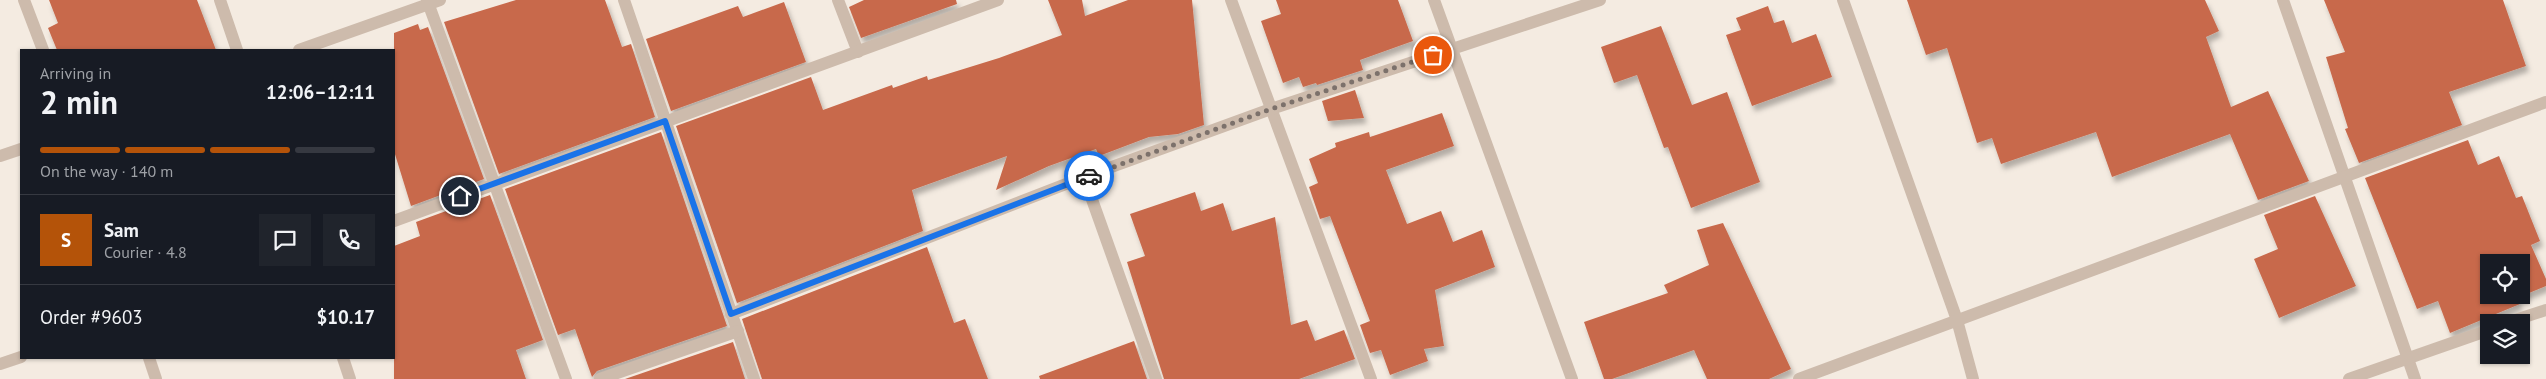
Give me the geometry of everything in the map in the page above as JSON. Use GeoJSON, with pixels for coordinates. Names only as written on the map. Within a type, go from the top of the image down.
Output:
{"type":"FeatureCollection","features":[{"type":"Feature","properties":{"kind":"street"},"geometry":{"type":"LineString","coordinates":[[24,0],[43,49]]}},
{"type":"Feature","properties":{"kind":"street"},"geometry":{"type":"LineString","coordinates":[[220,0],[237,49]]}},
{"type":"Feature","properties":{"kind":"street"},"geometry":{"type":"LineString","coordinates":[[624,0],[754,379]]}},
{"type":"Feature","properties":{"kind":"street"},"geometry":{"type":"LineString","coordinates":[[838,0],[858,52]]}},
{"type":"Feature","properties":{"kind":"street"},"geometry":{"type":"LineString","coordinates":[[395,221],[998,0]]}},
{"type":"Feature","properties":{"kind":"street"},"geometry":{"type":"LineString","coordinates":[[1231,0],[1371,379]]}},
{"type":"Feature","properties":{"kind":"street"},"geometry":{"type":"LineString","coordinates":[[1434,0],[1572,379]]}},
{"type":"Feature","properties":{"kind":"street"},"geometry":{"type":"LineString","coordinates":[[731,314],[1084,177],[1271,109],[1600,0]]}},
{"type":"Feature","properties":{"kind":"street"},"geometry":{"type":"LineString","coordinates":[[1843,0],[1957,320],[1973,379]]}},
{"type":"Feature","properties":{"kind":"street"},"geometry":{"type":"LineString","coordinates":[[2282,0],[2415,379]]}},
{"type":"Feature","properties":{"kind":"street"},"geometry":{"type":"LineString","coordinates":[[302,49],[432,1],[494,184],[566,379]]}},
{"type":"Feature","properties":{"kind":"street"},"geometry":{"type":"LineString","coordinates":[[1799,379],[2546,102]]}},
{"type":"Feature","properties":{"kind":"street"},"geometry":{"type":"LineString","coordinates":[[0,156],[20,149]]}},
{"type":"Feature","properties":{"kind":"street"},"geometry":{"type":"LineString","coordinates":[[1084,177],[1156,379]]}},
{"type":"Feature","properties":{"kind":"street"},"geometry":{"type":"LineString","coordinates":[[2530,315],[2546,310]]}},
{"type":"Feature","properties":{"kind":"street"},"geometry":{"type":"LineString","coordinates":[[600,379],[738,331]]}},
{"type":"Feature","properties":{"kind":"street"},"geometry":{"type":"LineString","coordinates":[[2349,379],[2480,333]]}},
{"type":"Feature","properties":{"kind":"street"},"geometry":{"type":"LineString","coordinates":[[0,364],[20,356]]}},
{"type":"Feature","properties":{"kind":"street"},"geometry":{"type":"LineString","coordinates":[[149,359],[156,379]]}},
{"type":"Feature","properties":{"kind":"street"},"geometry":{"type":"LineString","coordinates":[[343,359],[350,379]]}},
{"type":"Feature","properties":{"kind":"building"},"geometry":{"type":"Polygon","coordinates":[[[49,0],[197,0],[216,49],[57,49],[48,28],[58,23],[49,0]]]}},
{"type":"Feature","properties":{"kind":"building"},"geometry":{"type":"Polygon","coordinates":[[[516,0],[605,0],[622,47],[631,44],[655,117],[499,174],[444,22],[516,0]]]}},
{"type":"Feature","properties":{"kind":"building"},"geometry":{"type":"Polygon","coordinates":[[[864,0],[956,0],[957,4],[861,38],[849,7],[864,0]]]}},
{"type":"Feature","properties":{"kind":"building"},"geometry":{"type":"Polygon","coordinates":[[[1048,0],[1082,0],[1085,16],[1128,0],[1192,0],[1204,125],[1178,134],[1149,137],[1099,156],[1096,149],[1049,166],[996,190],[1007,156],[912,190],[923,231],[737,303],[676,126],[811,77],[823,110],[892,85],[893,88],[927,76],[928,80],[999,58],[1062,35],[1048,0]]]}},
{"type":"Feature","properties":{"kind":"building"},"geometry":{"type":"Polygon","coordinates":[[[1276,0],[1398,0],[1413,41],[1360,60],[1363,70],[1317,85],[1316,83],[1303,87],[1299,77],[1283,83],[1261,21],[1281,14],[1276,0]]]}},
{"type":"Feature","properties":{"kind":"building"},"geometry":{"type":"Polygon","coordinates":[[[1907,0],[2205,0],[2219,31],[2206,37],[2231,107],[2268,91],[2309,181],[2258,200],[2230,134],[2112,177],[2096,132],[2001,164],[1992,138],[1977,143],[1947,48],[1926,55],[1907,0]]]}},
{"type":"Feature","properties":{"kind":"building"},"geometry":{"type":"Polygon","coordinates":[[[2324,0],[2503,0],[2526,66],[2449,92],[2462,125],[2359,163],[2345,129],[2348,128],[2326,57],[2345,52],[2324,0]]]}},
{"type":"Feature","properties":{"kind":"building"},"geometry":{"type":"Polygon","coordinates":[[[784,2],[806,62],[671,111],[646,39],[738,6],[743,17],[784,2]]]}},
{"type":"Feature","properties":{"kind":"building"},"geometry":{"type":"Polygon","coordinates":[[[1768,6],[1774,23],[1784,20],[1792,43],[1816,34],[1832,77],[1752,106],[1726,35],[1741,30],[1736,18],[1768,6]]]}},
{"type":"Feature","properties":{"kind":"building"},"geometry":{"type":"Polygon","coordinates":[[[418,24],[420,30],[428,27],[484,179],[411,206],[395,154],[394,33],[418,24]]]}},
{"type":"Feature","properties":{"kind":"building"},"geometry":{"type":"Polygon","coordinates":[[[1661,26],[1692,105],[1727,92],[1760,182],[1691,208],[1668,147],[1664,148],[1637,75],[1614,83],[1601,47],[1661,26]]]}},
{"type":"Feature","properties":{"kind":"building"},"geometry":{"type":"Polygon","coordinates":[[[1355,90],[1364,118],[1328,121],[1322,101],[1355,90]]]}},
{"type":"Feature","properties":{"kind":"building"},"geometry":{"type":"Polygon","coordinates":[[[1442,113],[1454,146],[1386,170],[1407,224],[1441,211],[1453,242],[1482,230],[1495,267],[1435,290],[1444,346],[1424,349],[1428,361],[1390,375],[1381,350],[1370,353],[1360,325],[1370,321],[1330,216],[1320,219],[1309,187],[1318,183],[1309,159],[1336,147],[1335,143],[1369,132],[1370,137],[1442,113]]]}},
{"type":"Feature","properties":{"kind":"building"},"geometry":{"type":"Polygon","coordinates":[[[661,132],[727,326],[597,371],[592,377],[575,329],[558,335],[505,189],[661,132]]]}},
{"type":"Feature","properties":{"kind":"building"},"geometry":{"type":"Polygon","coordinates":[[[2468,140],[2478,165],[2499,156],[2516,198],[2522,196],[2540,241],[2531,245],[2546,279],[2546,286],[2530,293],[2530,254],[2480,254],[2480,304],[2520,304],[2496,314],[2480,314],[2480,321],[2450,333],[2438,301],[2417,309],[2365,178],[2468,140]]]}},
{"type":"Feature","properties":{"kind":"building"},"geometry":{"type":"Polygon","coordinates":[[[1195,192],[1201,211],[1223,203],[1232,231],[1275,217],[1291,325],[1307,320],[1315,341],[1344,330],[1355,359],[1299,379],[1164,379],[1127,262],[1145,256],[1130,214],[1195,192]]]}},
{"type":"Feature","properties":{"kind":"building"},"geometry":{"type":"Polygon","coordinates":[[[490,195],[543,340],[516,350],[526,379],[394,379],[395,246],[420,236],[416,222],[490,195]]]}},
{"type":"Feature","properties":{"kind":"building"},"geometry":{"type":"Polygon","coordinates":[[[2315,196],[2356,286],[2279,318],[2254,259],[2278,249],[2264,215],[2315,196]]]}},
{"type":"Feature","properties":{"kind":"building"},"geometry":{"type":"Polygon","coordinates":[[[1723,223],[1791,369],[1769,379],[1707,379],[1694,350],[1612,379],[1604,379],[1584,322],[1668,293],[1664,285],[1709,265],[1697,230],[1723,223]]]}},
{"type":"Feature","properties":{"kind":"building"},"geometry":{"type":"Polygon","coordinates":[[[927,247],[954,323],[965,319],[988,379],[762,379],[742,319],[927,247]]]}},
{"type":"Feature","properties":{"kind":"building"},"geometry":{"type":"Polygon","coordinates":[[[1134,341],[1147,379],[1040,379],[1039,376],[1134,341]]]}},
{"type":"Feature","properties":{"kind":"building"},"geometry":{"type":"Polygon","coordinates":[[[733,342],[745,379],[625,379],[733,342]]]}},
{"type":"Feature","properties":{"kind":"way so far"},"geometry":{"type":"LineString","coordinates":[[1089,176],[1271,109],[1433,55]]}},
{"type":"Feature","properties":{"kind":"route"},"geometry":{"type":"LineString","coordinates":[[460,196],[665,121],[731,314],[1089,176]]}}]}
